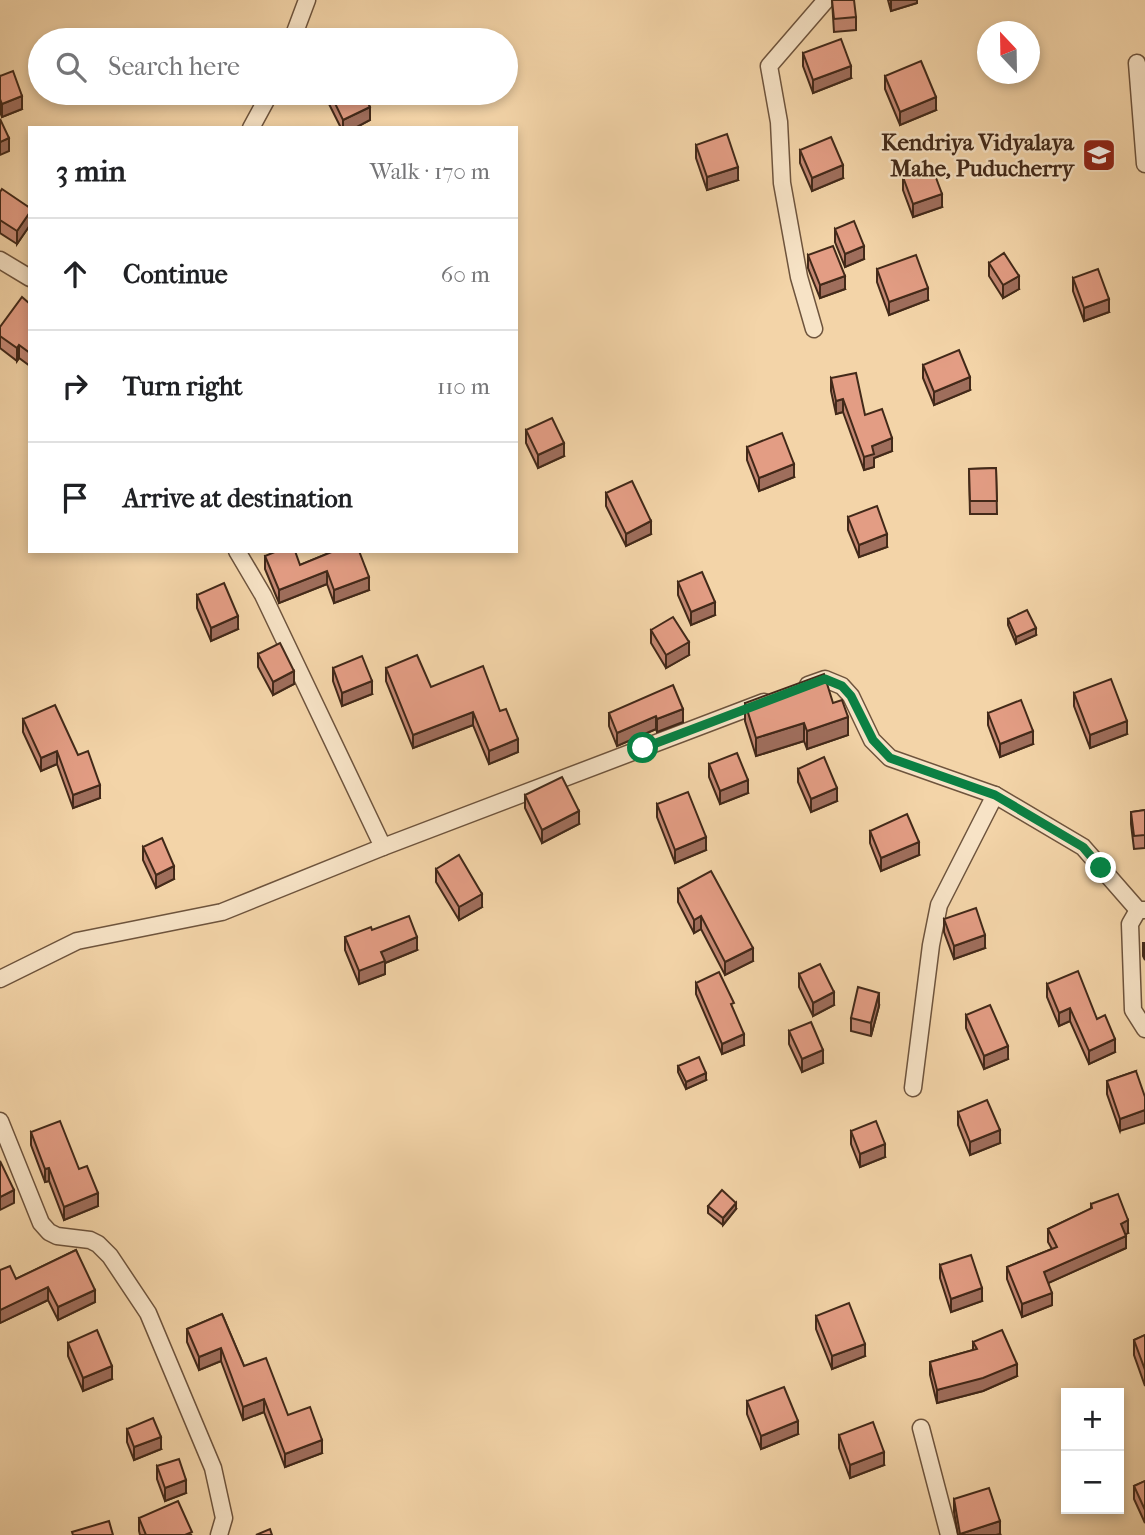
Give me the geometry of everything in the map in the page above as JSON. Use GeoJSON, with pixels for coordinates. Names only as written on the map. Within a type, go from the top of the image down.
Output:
{"type":"FeatureCollection","features":[{"type":"Feature","properties":{"kind":"street"},"geometry":{"type":"LineString","coordinates":[[296,28],[307,0]]}},
{"type":"Feature","properties":{"kind":"street"},"geometry":{"type":"LineString","coordinates":[[814,330],[799,277],[782,183],[779,122],[769,66],[826,0]]}},
{"type":"Feature","properties":{"kind":"street"},"geometry":{"type":"LineString","coordinates":[[1137,63],[1145,164]]}},
{"type":"Feature","properties":{"kind":"street"},"geometry":{"type":"LineString","coordinates":[[252,126],[263,105]]}},
{"type":"Feature","properties":{"kind":"street"},"geometry":{"type":"LineString","coordinates":[[0,260],[28,277]]}},
{"type":"Feature","properties":{"kind":"street"},"geometry":{"type":"LineString","coordinates":[[238,553],[263,595],[383,847]]}},
{"type":"Feature","properties":{"kind":"street"},"geometry":{"type":"LineString","coordinates":[[799,689],[825,679],[842,686],[858,709],[873,740],[890,758],[995,795],[1083,847],[1141,910],[1130,924],[1133,1010],[1145,1029]]}},
{"type":"Feature","properties":{"kind":"street"},"geometry":{"type":"LineString","coordinates":[[0,979],[77,941],[222,912],[383,847],[773,699]]}},
{"type":"Feature","properties":{"kind":"street"},"geometry":{"type":"LineString","coordinates":[[914,1088],[930,945],[939,905],[995,795]]}},
{"type":"Feature","properties":{"kind":"street"},"geometry":{"type":"LineString","coordinates":[[0,1121],[41,1223],[57,1236],[90,1240],[98,1244],[110,1256],[148,1313],[213,1468],[224,1518],[219,1535]]}},
{"type":"Feature","properties":{"kind":"street"},"geometry":{"type":"LineString","coordinates":[[921,1428],[949,1535]]}},
{"type":"Feature","properties":{"kind":"building"},"geometry":{"type":"Polygon","coordinates":[[[832,0],[854,0],[856,17],[834,19],[832,0]]]}},
{"type":"Feature","properties":{"kind":"building"},"geometry":{"type":"Polygon","coordinates":[[[841,39],[851,66],[813,80],[803,53],[841,39]]]}},
{"type":"Feature","properties":{"kind":"building"},"geometry":{"type":"Polygon","coordinates":[[[921,61],[936,97],[900,112],[885,76],[921,61]]]}},
{"type":"Feature","properties":{"kind":"building"},"geometry":{"type":"Polygon","coordinates":[[[13,71],[22,96],[2,104],[0,76],[13,71]]]}},
{"type":"Feature","properties":{"kind":"building"},"geometry":{"type":"Polygon","coordinates":[[[336,105],[369,105],[370,107],[343,120],[336,105]]]}},
{"type":"Feature","properties":{"kind":"building"},"geometry":{"type":"Polygon","coordinates":[[[0,119],[9,138],[0,142],[0,119]]]}},
{"type":"Feature","properties":{"kind":"building"},"geometry":{"type":"Polygon","coordinates":[[[727,134],[738,167],[707,177],[696,145],[727,134]]]}},
{"type":"Feature","properties":{"kind":"building"},"geometry":{"type":"Polygon","coordinates":[[[831,137],[843,165],[812,178],[800,150],[831,137]]]}},
{"type":"Feature","properties":{"kind":"building"},"geometry":{"type":"Polygon","coordinates":[[[932,167],[942,194],[913,204],[903,177],[932,167]]]}},
{"type":"Feature","properties":{"kind":"building"},"geometry":{"type":"Polygon","coordinates":[[[2,189],[28,207],[28,215],[17,231],[0,220],[2,189]]]}},
{"type":"Feature","properties":{"kind":"building"},"geometry":{"type":"Polygon","coordinates":[[[854,221],[864,246],[845,254],[835,229],[854,221]]]}},
{"type":"Feature","properties":{"kind":"building"},"geometry":{"type":"Polygon","coordinates":[[[833,246],[845,276],[820,285],[808,255],[833,246]]]}},
{"type":"Feature","properties":{"kind":"building"},"geometry":{"type":"Polygon","coordinates":[[[1004,253],[1019,276],[1003,285],[989,263],[1004,253]]]}},
{"type":"Feature","properties":{"kind":"building"},"geometry":{"type":"Polygon","coordinates":[[[916,255],[928,288],[889,302],[877,269],[916,255]]]}},
{"type":"Feature","properties":{"kind":"building"},"geometry":{"type":"Polygon","coordinates":[[[1098,269],[1109,299],[1084,308],[1073,278],[1098,269]]]}},
{"type":"Feature","properties":{"kind":"building"},"geometry":{"type":"Polygon","coordinates":[[[22,297],[28,302],[28,352],[19,345],[17,348],[0,336],[0,327],[22,297]]]}},
{"type":"Feature","properties":{"kind":"building"},"geometry":{"type":"Polygon","coordinates":[[[959,350],[970,377],[934,392],[923,365],[959,350]]]}},
{"type":"Feature","properties":{"kind":"building"},"geometry":{"type":"Polygon","coordinates":[[[856,373],[865,415],[882,409],[892,438],[872,446],[874,454],[864,457],[843,399],[836,401],[831,378],[856,373]]]}},
{"type":"Feature","properties":{"kind":"building"},"geometry":{"type":"Polygon","coordinates":[[[552,418],[564,443],[538,455],[526,430],[552,418]]]}},
{"type":"Feature","properties":{"kind":"building"},"geometry":{"type":"Polygon","coordinates":[[[782,433],[794,464],[759,478],[747,447],[782,433]]]}},
{"type":"Feature","properties":{"kind":"building"},"geometry":{"type":"Polygon","coordinates":[[[996,468],[997,501],[970,501],[969,469],[996,468]]]}},
{"type":"Feature","properties":{"kind":"building"},"geometry":{"type":"Polygon","coordinates":[[[632,481],[651,521],[626,534],[606,493],[632,481]]]}},
{"type":"Feature","properties":{"kind":"building"},"geometry":{"type":"Polygon","coordinates":[[[877,506],[887,534],[859,545],[848,517],[877,506]]]}},
{"type":"Feature","properties":{"kind":"building"},"geometry":{"type":"Polygon","coordinates":[[[272,553],[296,553],[300,565],[329,553],[360,553],[369,577],[334,590],[327,571],[279,590],[265,556],[272,553]]]}},
{"type":"Feature","properties":{"kind":"building"},"geometry":{"type":"Polygon","coordinates":[[[702,572],[715,602],[691,612],[678,582],[702,572]]]}},
{"type":"Feature","properties":{"kind":"building"},"geometry":{"type":"Polygon","coordinates":[[[224,583],[238,616],[211,628],[197,595],[224,583]]]}},
{"type":"Feature","properties":{"kind":"building"},"geometry":{"type":"Polygon","coordinates":[[[1027,610],[1036,628],[1016,637],[1008,619],[1027,610]]]}},
{"type":"Feature","properties":{"kind":"building"},"geometry":{"type":"Polygon","coordinates":[[[673,617],[689,642],[666,655],[651,630],[673,617]]]}},
{"type":"Feature","properties":{"kind":"building"},"geometry":{"type":"Polygon","coordinates":[[[280,643],[294,671],[273,682],[258,654],[280,643]]]}},
{"type":"Feature","properties":{"kind":"building"},"geometry":{"type":"Polygon","coordinates":[[[417,655],[431,687],[483,666],[500,711],[506,709],[518,739],[489,751],[473,712],[413,735],[386,668],[417,655]]]}},
{"type":"Feature","properties":{"kind":"building"},"geometry":{"type":"Polygon","coordinates":[[[362,656],[372,681],[342,693],[333,668],[362,656]]]}},
{"type":"Feature","properties":{"kind":"building"},"geometry":{"type":"Polygon","coordinates":[[[824,674],[833,703],[842,700],[848,717],[807,731],[804,723],[756,738],[745,703],[824,674]]]}},
{"type":"Feature","properties":{"kind":"building"},"geometry":{"type":"Polygon","coordinates":[[[1111,679],[1127,721],[1090,735],[1074,693],[1111,679]]]}},
{"type":"Feature","properties":{"kind":"building"},"geometry":{"type":"Polygon","coordinates":[[[673,685],[683,709],[657,719],[656,716],[617,733],[609,713],[673,685]]]}},
{"type":"Feature","properties":{"kind":"building"},"geometry":{"type":"Polygon","coordinates":[[[1021,700],[1033,731],[1000,744],[988,713],[1021,700]]]}},
{"type":"Feature","properties":{"kind":"building"},"geometry":{"type":"Polygon","coordinates":[[[55,705],[78,755],[88,751],[100,785],[73,795],[57,751],[41,758],[23,719],[55,705]]]}},
{"type":"Feature","properties":{"kind":"building"},"geometry":{"type":"Polygon","coordinates":[[[737,753],[748,780],[720,791],[709,764],[737,753]]]}},
{"type":"Feature","properties":{"kind":"building"},"geometry":{"type":"Polygon","coordinates":[[[824,757],[837,788],[811,799],[798,769],[824,757]]]}},
{"type":"Feature","properties":{"kind":"building"},"geometry":{"type":"Polygon","coordinates":[[[562,777],[579,811],[542,830],[525,795],[562,777]]]}},
{"type":"Feature","properties":{"kind":"building"},"geometry":{"type":"Polygon","coordinates":[[[688,792],[706,837],[675,850],[657,804],[688,792]]]}},
{"type":"Feature","properties":{"kind":"building"},"geometry":{"type":"Polygon","coordinates":[[[1145,810],[1145,835],[1134,836],[1131,812],[1145,810]]]}},
{"type":"Feature","properties":{"kind":"building"},"geometry":{"type":"Polygon","coordinates":[[[907,814],[919,842],[881,858],[870,831],[907,814]]]}},
{"type":"Feature","properties":{"kind":"building"},"geometry":{"type":"Polygon","coordinates":[[[162,838],[174,866],[156,875],[143,847],[162,838]]]}},
{"type":"Feature","properties":{"kind":"building"},"geometry":{"type":"Polygon","coordinates":[[[459,855],[482,894],[459,907],[436,869],[459,855]]]}},
{"type":"Feature","properties":{"kind":"building"},"geometry":{"type":"Polygon","coordinates":[[[711,871],[753,948],[725,962],[701,916],[694,920],[678,889],[711,871]]]}},
{"type":"Feature","properties":{"kind":"building"},"geometry":{"type":"Polygon","coordinates":[[[976,908],[985,935],[954,946],[944,919],[976,908]]]}},
{"type":"Feature","properties":{"kind":"building"},"geometry":{"type":"Polygon","coordinates":[[[409,916],[417,937],[381,952],[385,961],[359,971],[345,937],[409,916]]]}},
{"type":"Feature","properties":{"kind":"building"},"geometry":{"type":"Polygon","coordinates":[[[820,964],[834,992],[813,1003],[799,974],[820,964]]]}},
{"type":"Feature","properties":{"kind":"building"},"geometry":{"type":"Polygon","coordinates":[[[1078,971],[1097,1019],[1105,1015],[1115,1039],[1089,1051],[1070,1008],[1059,1013],[1047,984],[1078,971]]]}},
{"type":"Feature","properties":{"kind":"building"},"geometry":{"type":"Polygon","coordinates":[[[719,972],[734,1003],[731,1004],[744,1034],[722,1044],[696,983],[719,972]]]}},
{"type":"Feature","properties":{"kind":"building"},"geometry":{"type":"Polygon","coordinates":[[[858,987],[879,993],[871,1023],[851,1018],[858,987]]]}},
{"type":"Feature","properties":{"kind":"building"},"geometry":{"type":"Polygon","coordinates":[[[990,1005],[1008,1046],[984,1056],[966,1015],[990,1005]]]}},
{"type":"Feature","properties":{"kind":"building"},"geometry":{"type":"Polygon","coordinates":[[[811,1022],[823,1050],[802,1059],[789,1031],[811,1022]]]}},
{"type":"Feature","properties":{"kind":"building"},"geometry":{"type":"Polygon","coordinates":[[[699,1057],[706,1073],[686,1082],[678,1066],[699,1057]]]}},
{"type":"Feature","properties":{"kind":"building"},"geometry":{"type":"Polygon","coordinates":[[[1136,1071],[1145,1097],[1145,1110],[1120,1119],[1107,1081],[1136,1071]]]}},
{"type":"Feature","properties":{"kind":"building"},"geometry":{"type":"Polygon","coordinates":[[[987,1100],[1000,1130],[970,1142],[958,1112],[987,1100]]]}},
{"type":"Feature","properties":{"kind":"building"},"geometry":{"type":"Polygon","coordinates":[[[60,1121],[79,1169],[87,1166],[98,1193],[64,1207],[31,1132],[60,1121]]]}},
{"type":"Feature","properties":{"kind":"building"},"geometry":{"type":"Polygon","coordinates":[[[876,1121],[885,1144],[860,1154],[851,1131],[876,1121]]]}},
{"type":"Feature","properties":{"kind":"building"},"geometry":{"type":"Polygon","coordinates":[[[0,1161],[14,1190],[0,1197],[0,1161]]]}},
{"type":"Feature","properties":{"kind":"building"},"geometry":{"type":"Polygon","coordinates":[[[722,1190],[736,1203],[723,1218],[708,1206],[722,1190]]]}},
{"type":"Feature","properties":{"kind":"building"},"geometry":{"type":"Polygon","coordinates":[[[1118,1194],[1128,1220],[1121,1224],[1126,1236],[1044,1272],[1052,1293],[1022,1304],[1007,1267],[1057,1247],[1048,1229],[1092,1208],[1091,1204],[1118,1194]]]}},
{"type":"Feature","properties":{"kind":"building"},"geometry":{"type":"Polygon","coordinates":[[[76,1250],[95,1290],[58,1307],[48,1287],[0,1310],[0,1270],[10,1266],[16,1279],[76,1250]]]}},
{"type":"Feature","properties":{"kind":"building"},"geometry":{"type":"Polygon","coordinates":[[[971,1255],[982,1288],[951,1299],[940,1265],[971,1255]]]}},
{"type":"Feature","properties":{"kind":"building"},"geometry":{"type":"Polygon","coordinates":[[[849,1303],[865,1344],[832,1356],[816,1316],[849,1303]]]}},
{"type":"Feature","properties":{"kind":"building"},"geometry":{"type":"Polygon","coordinates":[[[222,1314],[244,1366],[266,1358],[288,1415],[310,1407],[322,1440],[285,1454],[264,1399],[243,1407],[221,1348],[199,1357],[187,1329],[222,1314]]]}},
{"type":"Feature","properties":{"kind":"building"},"geometry":{"type":"Polygon","coordinates":[[[97,1330],[112,1366],[83,1378],[68,1343],[97,1330]]]}},
{"type":"Feature","properties":{"kind":"building"},"geometry":{"type":"Polygon","coordinates":[[[1002,1330],[1017,1364],[983,1378],[937,1390],[930,1362],[977,1349],[973,1342],[1002,1330]]]}},
{"type":"Feature","properties":{"kind":"building"},"geometry":{"type":"Polygon","coordinates":[[[1145,1335],[1145,1370],[1134,1340],[1145,1335]]]}},
{"type":"Feature","properties":{"kind":"building"},"geometry":{"type":"Polygon","coordinates":[[[784,1387],[798,1421],[761,1436],[747,1401],[784,1387]]]}},
{"type":"Feature","properties":{"kind":"building"},"geometry":{"type":"Polygon","coordinates":[[[153,1418],[161,1437],[134,1447],[127,1429],[153,1418]]]}},
{"type":"Feature","properties":{"kind":"building"},"geometry":{"type":"Polygon","coordinates":[[[873,1422],[884,1452],[850,1465],[839,1435],[873,1422]]]}},
{"type":"Feature","properties":{"kind":"building"},"geometry":{"type":"Polygon","coordinates":[[[179,1459],[186,1480],[165,1488],[157,1466],[179,1459]]]}},
{"type":"Feature","properties":{"kind":"building"},"geometry":{"type":"Polygon","coordinates":[[[1145,1481],[1145,1510],[1134,1486],[1145,1481]]]}},
{"type":"Feature","properties":{"kind":"building"},"geometry":{"type":"Polygon","coordinates":[[[989,1488],[1000,1521],[960,1534],[954,1499],[989,1488]]]}},
{"type":"Feature","properties":{"kind":"building"},"geometry":{"type":"Polygon","coordinates":[[[178,1501],[192,1532],[185,1535],[146,1535],[139,1518],[178,1501]]]}},
{"type":"Feature","properties":{"kind":"building"},"geometry":{"type":"Polygon","coordinates":[[[109,1521],[113,1535],[73,1535],[72,1532],[109,1521]]]}},
{"type":"Feature","properties":{"kind":"building"},"geometry":{"type":"Polygon","coordinates":[[[270,1529],[272,1535],[256,1535],[270,1529]]]}},
{"type":"Feature","properties":{"kind":"place","name":"Kendriya Vidyalaya Mahe, Puducherry"},"geometry":{"type":"Point","coordinates":[1099,155]}},
{"type":"Feature","properties":{"kind":"route"},"geometry":{"type":"LineString","coordinates":[[643,748],[825,679],[842,686],[851,696],[873,740],[890,758],[995,795],[1083,847],[1101,868]]}}]}
